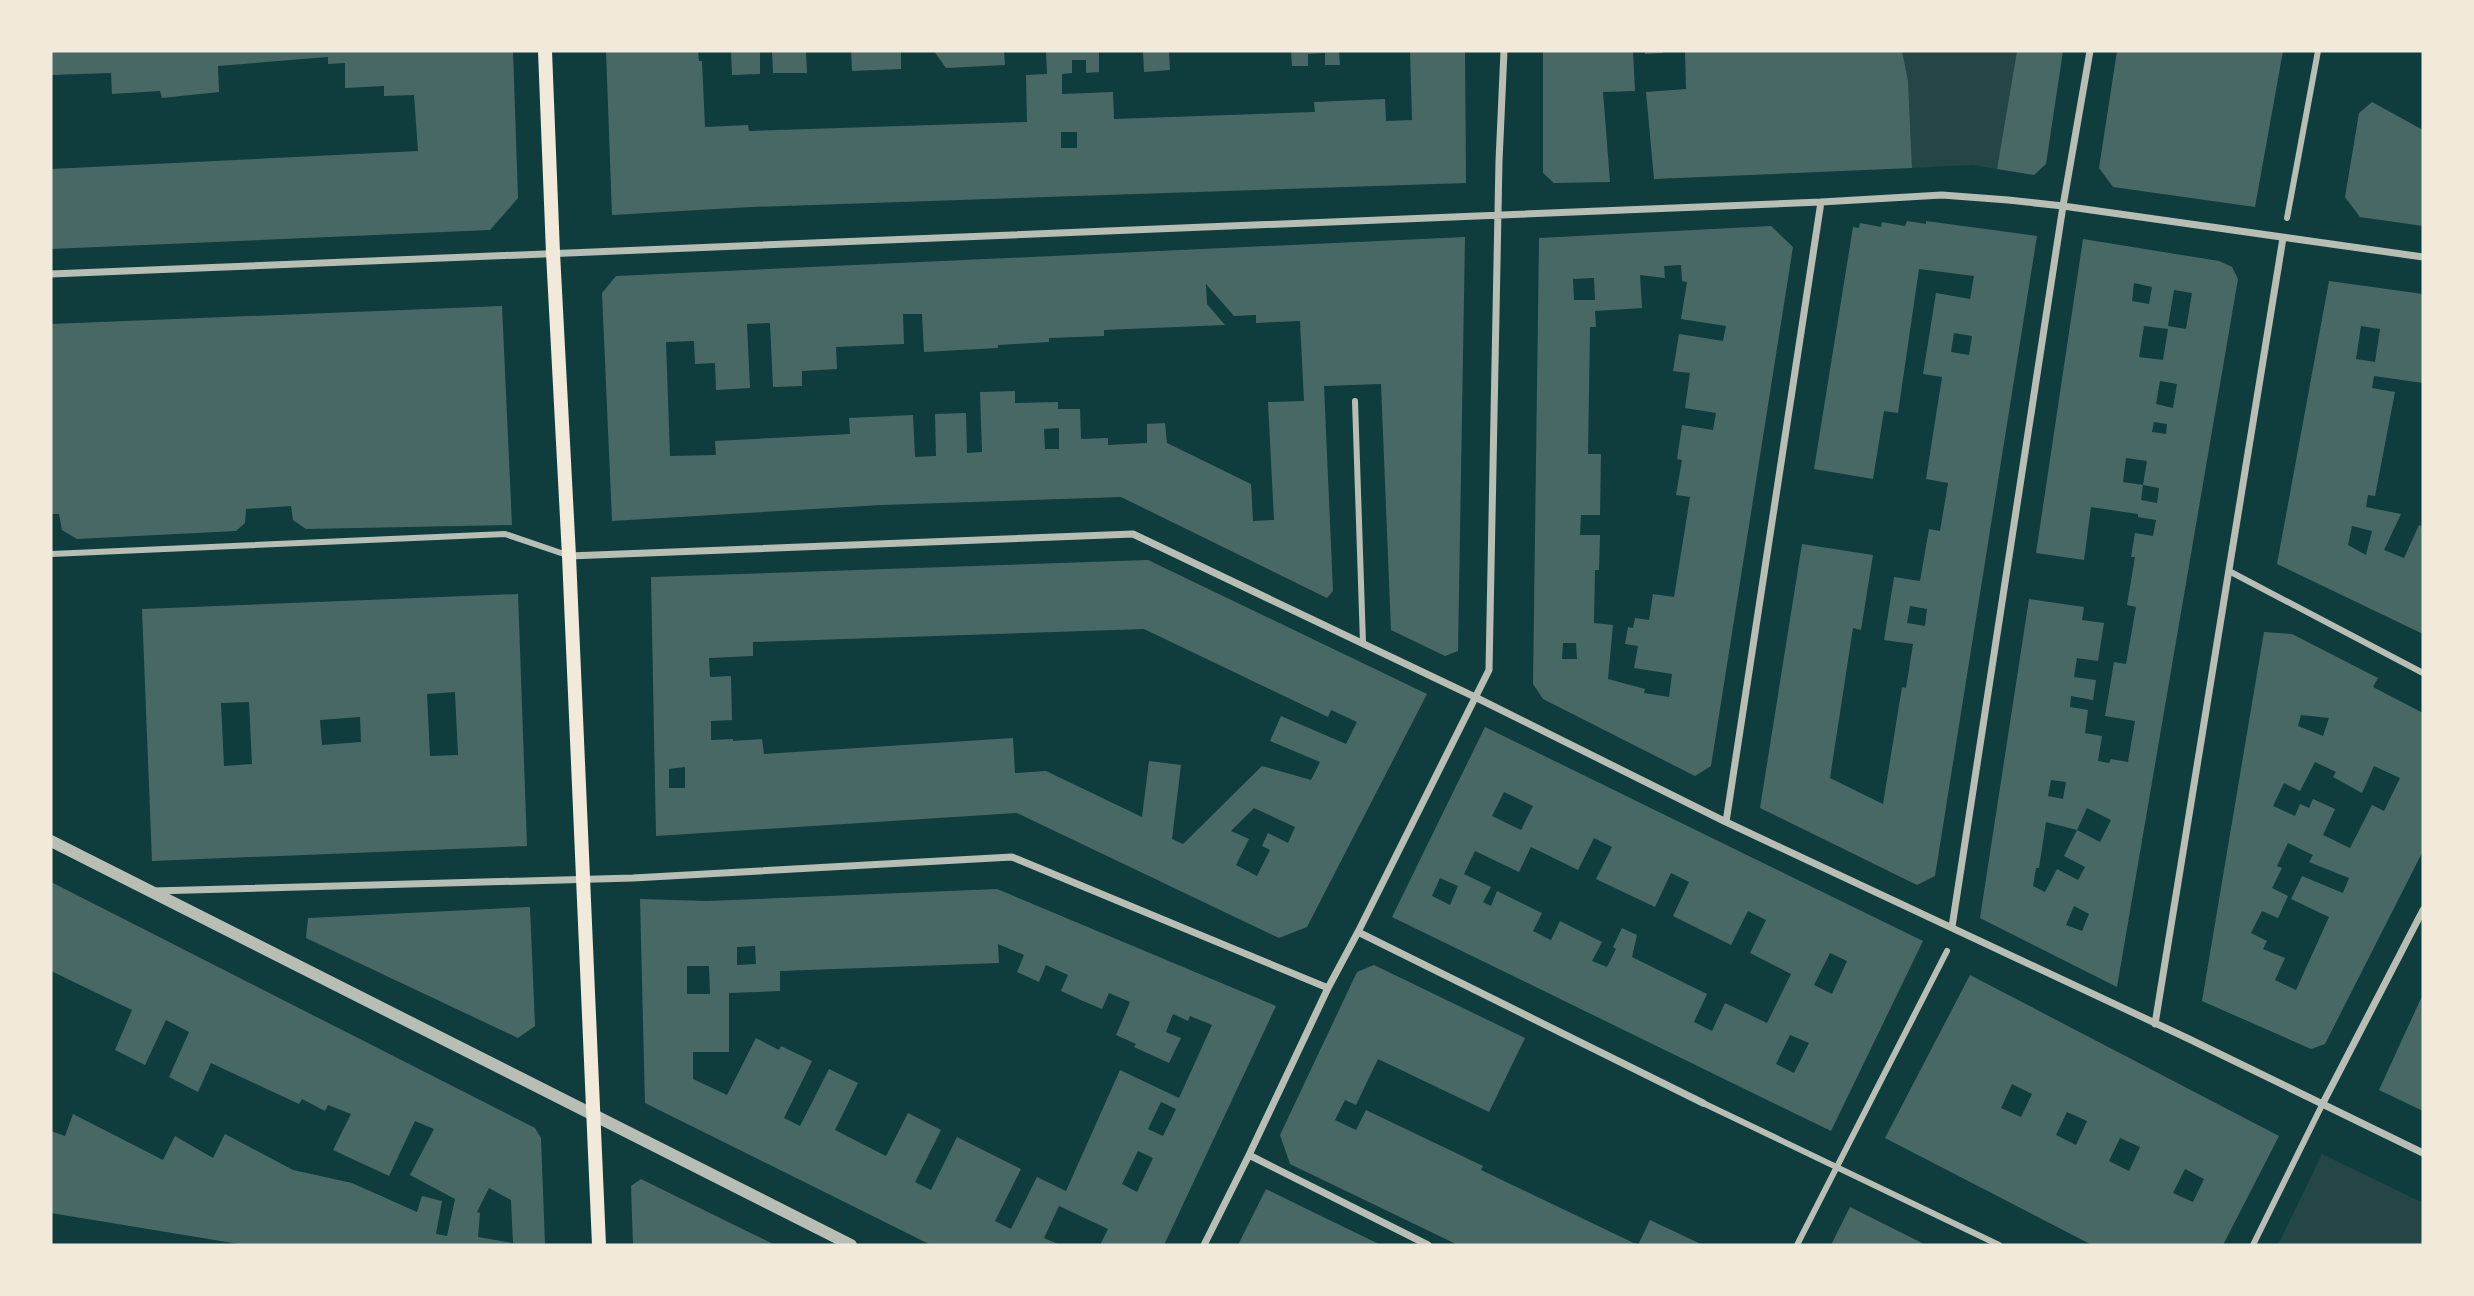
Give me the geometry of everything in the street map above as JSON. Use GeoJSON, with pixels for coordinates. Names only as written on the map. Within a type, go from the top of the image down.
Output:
{"type":"FeatureCollection","features":[{"type":"Feature","properties":{"kind":"main road"},"geometry":{"type":"LineString","coordinates":[[545,51],[599,1245]]}},
{"type":"Feature","properties":{"kind":"street"},"geometry":{"type":"LineString","coordinates":[[1204,1245],[1250,1155],[1328,988],[1489,670],[1504,51]]}},
{"type":"Feature","properties":{"kind":"street"},"geometry":{"type":"LineString","coordinates":[[1952,928],[2063,206],[2090,51]]}},
{"type":"Feature","properties":{"kind":"street"},"geometry":{"type":"LineString","coordinates":[[2287,218],[2318,51]]}},
{"type":"Feature","properties":{"kind":"street"},"geometry":{"type":"LineString","coordinates":[[51,274],[1942,195],[2063,206],[2423,257]]}},
{"type":"Feature","properties":{"kind":"street"},"geometry":{"type":"LineString","coordinates":[[1726,822],[1821,202]]}},
{"type":"Feature","properties":{"kind":"street"},"geometry":{"type":"LineString","coordinates":[[2155,1024],[2283,238]]}},
{"type":"Feature","properties":{"kind":"street"},"geometry":{"type":"LineString","coordinates":[[1356,401],[1363,643]]}},
{"type":"Feature","properties":{"kind":"street"},"geometry":{"type":"LineString","coordinates":[[51,554],[505,534],[569,556],[1133,534],[1475,697],[1726,822],[2323,1103],[2423,1153]]}},
{"type":"Feature","properties":{"kind":"street"},"geometry":{"type":"LineString","coordinates":[[2229,571],[2423,673]]}},
{"type":"Feature","properties":{"kind":"street"},"geometry":{"type":"LineString","coordinates":[[51,841],[851,1245]]}},
{"type":"Feature","properties":{"kind":"street"},"geometry":{"type":"LineString","coordinates":[[149,891],[584,880],[1012,857],[1328,988]]}},
{"type":"Feature","properties":{"kind":"street"},"geometry":{"type":"LineString","coordinates":[[2253,1245],[2423,910]]}},
{"type":"Feature","properties":{"kind":"street"},"geometry":{"type":"LineString","coordinates":[[1358,932],[1703,1103],[1999,1245]]}},
{"type":"Feature","properties":{"kind":"street"},"geometry":{"type":"LineString","coordinates":[[1797,1245],[1947,951]]}},
{"type":"Feature","properties":{"kind":"street"},"geometry":{"type":"LineString","coordinates":[[1250,1155],[1428,1245]]}},
{"type":"Feature","properties":{"kind":"shaded area"},"geometry":{"type":"Polygon","coordinates":[[[1902,51],[2017,51],[1997,169],[1972,165],[1912,168],[1908,81],[1902,51]]]}},
{"type":"Feature","properties":{"kind":"shaded area"},"geometry":{"type":"Polygon","coordinates":[[[2322,1154],[2423,1203],[2423,1245],[2278,1245],[2322,1154]]]}},
{"type":"Feature","properties":{"kind":"building"},"geometry":{"type":"Polygon","coordinates":[[[51,51],[513,51],[518,198],[490,230],[51,249],[51,169],[418,151],[414,95],[384,96],[384,86],[345,88],[345,63],[328,64],[328,57],[218,66],[219,92],[162,98],[160,91],[112,94],[111,73],[51,75],[51,51]]]}},
{"type":"Feature","properties":{"kind":"building"},"geometry":{"type":"Polygon","coordinates":[[[606,51],[698,51],[699,61],[702,61],[705,127],[748,125],[749,131],[1027,122],[1026,75],[1047,74],[1046,51],[1099,51],[1099,72],[1086,73],[1086,60],[1072,60],[1072,73],[1062,74],[1062,94],[1113,92],[1114,119],[1315,112],[1314,102],[1385,99],[1386,121],[1412,120],[1410,51],[1465,51],[1466,183],[751,207],[612,215],[606,51]],[[1061,132],[1061,148],[1077,148],[1077,132],[1061,132]]]}},
{"type":"Feature","properties":{"kind":"building"},"geometry":{"type":"Polygon","coordinates":[[[731,51],[760,51],[760,74],[732,75],[731,51]]]}},
{"type":"Feature","properties":{"kind":"building"},"geometry":{"type":"Polygon","coordinates":[[[772,51],[806,51],[807,73],[773,73],[772,51]]]}},
{"type":"Feature","properties":{"kind":"building"},"geometry":{"type":"Polygon","coordinates":[[[851,51],[901,51],[901,69],[852,71],[851,51]]]}},
{"type":"Feature","properties":{"kind":"building"},"geometry":{"type":"Polygon","coordinates":[[[934,51],[1004,51],[1005,65],[946,68],[934,51]]]}},
{"type":"Feature","properties":{"kind":"building"},"geometry":{"type":"Polygon","coordinates":[[[1143,51],[1169,51],[1170,70],[1144,72],[1143,51]]]}},
{"type":"Feature","properties":{"kind":"building"},"geometry":{"type":"Polygon","coordinates":[[[1291,51],[1339,51],[1340,65],[1325,65],[1325,53],[1308,54],[1308,66],[1292,66],[1291,51]]]}},
{"type":"Feature","properties":{"kind":"building"},"geometry":{"type":"Polygon","coordinates":[[[1543,51],[1633,51],[1635,91],[1603,92],[1610,182],[1554,183],[1543,173],[1543,51]]]}},
{"type":"Feature","properties":{"kind":"building"},"geometry":{"type":"Polygon","coordinates":[[[1645,51],[1663,51],[1663,53],[1645,54],[1645,51]]]}},
{"type":"Feature","properties":{"kind":"building"},"geometry":{"type":"Polygon","coordinates":[[[1685,51],[1902,51],[1908,81],[1912,168],[1654,179],[1646,92],[1686,89],[1685,51]]]}},
{"type":"Feature","properties":{"kind":"building"},"geometry":{"type":"Polygon","coordinates":[[[2017,51],[2063,51],[2046,164],[2034,175],[1997,169],[2017,51]]]}},
{"type":"Feature","properties":{"kind":"building"},"geometry":{"type":"Polygon","coordinates":[[[2117,51],[2283,51],[2255,207],[2113,187],[2099,168],[2117,51]]]}},
{"type":"Feature","properties":{"kind":"building"},"geometry":{"type":"Polygon","coordinates":[[[2372,102],[2423,130],[2423,226],[2360,217],[2345,197],[2359,113],[2372,102]]]}},
{"type":"Feature","properties":{"kind":"building"},"geometry":{"type":"Polygon","coordinates":[[[1907,221],[1926,224],[1926,221],[2037,236],[1935,876],[1917,885],[1760,808],[1802,544],[1873,555],[1861,630],[1853,628],[1830,778],[1883,804],[1902,687],[1906,688],[1913,644],[1884,640],[1894,577],[1920,581],[1929,529],[1940,531],[1948,483],[1926,479],[1942,377],[1923,374],[1936,293],[1970,299],[1974,276],[1919,269],[1898,413],[1884,411],[1873,479],[1814,469],[1853,227],[1859,228],[1860,223],[1881,227],[1882,222],[1905,226],[1907,221]],[[1954,333],[1951,352],[1969,355],[1972,336],[1954,333]],[[1910,606],[1907,623],[1925,626],[1927,609],[1910,606]]]}},
{"type":"Feature","properties":{"kind":"building"},"geometry":{"type":"Polygon","coordinates":[[[1771,226],[1793,247],[1711,766],[1695,776],[1543,699],[1533,684],[1539,238],[1771,226]],[[1681,265],[1664,266],[1665,278],[1640,275],[1642,308],[1595,311],[1596,327],[1590,327],[1588,454],[1601,454],[1600,515],[1581,515],[1580,535],[1600,535],[1599,570],[1595,570],[1594,623],[1613,625],[1608,679],[1645,689],[1644,693],[1669,697],[1672,674],[1634,668],[1638,646],[1625,644],[1628,627],[1633,628],[1635,618],[1649,620],[1653,594],[1674,597],[1690,497],[1676,495],[1682,460],[1677,459],[1682,425],[1713,430],[1716,413],[1685,408],[1690,373],[1673,371],[1679,334],[1723,341],[1726,326],[1681,319],[1687,282],[1682,281],[1681,265]],[[1594,278],[1573,279],[1574,300],[1595,300],[1594,278]],[[1563,643],[1562,659],[1577,659],[1576,643],[1563,643]]]}},
{"type":"Feature","properties":{"kind":"building"},"geometry":{"type":"Polygon","coordinates":[[[1465,237],[1458,651],[1445,656],[1391,630],[1381,384],[1324,386],[1333,591],[1327,598],[1121,497],[881,505],[612,521],[602,293],[616,276],[1465,237]],[[1206,284],[1207,304],[1225,325],[1104,330],[1104,336],[1049,338],[1049,342],[998,345],[998,348],[924,352],[922,314],[903,314],[904,344],[836,347],[837,369],[802,371],[802,386],[773,387],[770,323],[747,324],[750,388],[716,390],[715,363],[695,364],[694,341],[666,342],[670,456],[716,455],[715,441],[850,434],[849,418],[913,415],[915,457],[936,456],[935,414],[966,413],[967,453],[982,452],[980,392],[1015,391],[1015,403],[1058,402],[1058,409],[1080,409],[1081,439],[1108,438],[1108,445],[1147,443],[1147,424],[1165,423],[1167,443],[1251,484],[1253,521],[1274,520],[1268,402],[1304,401],[1300,321],[1256,323],[1256,315],[1234,316],[1206,284]],[[1059,428],[1044,429],[1045,449],[1059,449],[1059,428]]]}},
{"type":"Feature","properties":{"kind":"building"},"geometry":{"type":"Polygon","coordinates":[[[2083,239],[2219,261],[2232,267],[2238,279],[2117,987],[1980,918],[2029,599],[2084,607],[2082,620],[2104,623],[2098,661],[2077,658],[2074,677],[2096,680],[2093,700],[2071,696],[2070,707],[2088,710],[2085,733],[2102,736],[2098,761],[2109,763],[2111,759],[2128,762],[2135,721],[2105,716],[2114,662],[2126,664],[2136,607],[2127,605],[2135,557],[2131,557],[2135,533],[2153,536],[2156,520],[2138,517],[2138,514],[2091,507],[2084,560],[2036,553],[2083,239]],[[2134,283],[2132,301],[2149,304],[2152,287],[2134,283]],[[2174,290],[2168,326],[2186,329],[2192,293],[2174,290]],[[2144,326],[2139,357],[2163,360],[2168,329],[2144,326]],[[2160,381],[2156,404],[2173,408],[2177,384],[2160,381]],[[2154,422],[2152,432],[2166,434],[2167,424],[2154,422]],[[2126,458],[2123,482],[2143,485],[2147,461],[2126,458]],[[2143,485],[2141,500],[2157,503],[2159,488],[2143,485]],[[2051,780],[2048,796],[2063,799],[2066,782],[2051,780]],[[2087,808],[2077,830],[2100,842],[2111,820],[2087,808]],[[2046,822],[2039,868],[2036,868],[2033,886],[2045,892],[2057,869],[2078,880],[2085,867],[2064,856],[2077,830],[2046,822]],[[2074,906],[2066,925],[2082,931],[2089,914],[2074,906]]]}},
{"type":"Feature","properties":{"kind":"building"},"geometry":{"type":"Polygon","coordinates":[[[2329,281],[2423,294],[2423,383],[2374,376],[2372,388],[2395,392],[2375,496],[2368,495],[2366,507],[2401,514],[2384,550],[2404,558],[2419,525],[2423,527],[2423,634],[2277,564],[2329,281]],[[2361,326],[2356,359],[2375,362],[2380,329],[2361,326]],[[2352,526],[2348,545],[2366,555],[2372,531],[2352,526]]]}},
{"type":"Feature","properties":{"kind":"building"},"geometry":{"type":"Polygon","coordinates":[[[502,306],[512,525],[306,529],[293,520],[291,506],[246,509],[245,523],[236,531],[77,539],[62,530],[59,514],[51,514],[51,324],[502,306]]]}},
{"type":"Feature","properties":{"kind":"building"},"geometry":{"type":"Polygon","coordinates":[[[1148,560],[1427,694],[1307,927],[1279,938],[1017,813],[656,836],[651,577],[1148,560]],[[1144,629],[753,642],[753,656],[709,658],[710,677],[731,676],[732,720],[711,721],[711,740],[762,739],[764,754],[1013,738],[1015,773],[1046,771],[1142,817],[1149,761],[1181,765],[1172,839],[1183,844],[1262,766],[1311,780],[1320,762],[1270,741],[1281,716],[1346,744],[1357,722],[1331,710],[1328,717],[1144,629]],[[685,767],[669,769],[669,788],[685,788],[685,767]],[[1254,808],[1231,831],[1249,839],[1236,865],[1257,876],[1270,850],[1262,846],[1268,833],[1288,843],[1295,827],[1254,808]]]}},
{"type":"Feature","properties":{"kind":"building"},"geometry":{"type":"Polygon","coordinates":[[[518,594],[527,846],[152,861],[142,609],[518,594]],[[455,692],[427,694],[430,756],[458,755],[455,692]],[[249,702],[221,703],[224,766],[252,764],[249,702]],[[360,717],[320,720],[322,745],[361,742],[360,717]]]}},
{"type":"Feature","properties":{"kind":"building"},"geometry":{"type":"Polygon","coordinates":[[[2264,632],[2292,634],[2378,678],[2373,687],[2423,713],[2423,851],[2325,1044],[2311,1049],[2202,1001],[2264,632]],[[2301,715],[2298,726],[2323,736],[2329,718],[2301,715]],[[2315,762],[2300,791],[2284,783],[2273,806],[2295,816],[2300,804],[2309,808],[2313,799],[2335,809],[2323,835],[2350,848],[2372,805],[2384,811],[2400,778],[2374,766],[2362,793],[2333,777],[2336,772],[2315,762]],[[2288,843],[2277,866],[2282,868],[2272,888],[2288,896],[2278,918],[2262,911],[2251,933],[2267,941],[2263,949],[2285,958],[2275,980],[2296,990],[2329,917],[2291,899],[2302,876],[2343,893],[2349,878],[2309,862],[2313,855],[2288,843]]]}},
{"type":"Feature","properties":{"kind":"building"},"geometry":{"type":"Polygon","coordinates":[[[1485,727],[1923,941],[1831,1131],[1392,917],[1485,727]],[[1504,792],[1492,816],[1521,830],[1533,806],[1504,792]],[[1594,838],[1578,870],[1531,847],[1519,872],[1475,851],[1464,874],[1491,887],[1483,902],[1491,906],[1497,891],[1542,913],[1533,931],[1551,940],[1560,921],[1602,942],[1592,961],[1607,967],[1622,928],[1637,935],[1632,957],[1707,994],[1694,1022],[1712,1031],[1725,1003],[1767,1023],[1791,974],[1750,953],[1766,920],[1748,911],[1731,945],[1673,916],[1689,882],[1671,873],[1655,907],[1596,879],[1612,847],[1594,838]],[[1440,878],[1432,896],[1450,905],[1458,886],[1440,878]],[[1830,953],[1814,985],[1832,994],[1847,961],[1830,953]],[[1790,1035],[1776,1064],[1794,1073],[1809,1043],[1790,1035]]]}},
{"type":"Feature","properties":{"kind":"building"},"geometry":{"type":"Polygon","coordinates":[[[51,882],[535,1128],[541,1138],[545,1245],[245,1245],[51,1213],[51,1131],[65,1136],[73,1114],[163,1160],[175,1136],[213,1158],[225,1134],[293,1170],[352,1183],[417,1212],[422,1196],[442,1201],[436,1234],[447,1236],[455,1199],[410,1175],[434,1129],[415,1121],[389,1176],[333,1150],[351,1114],[328,1105],[325,1111],[302,1099],[299,1104],[211,1063],[198,1092],[169,1077],[189,1032],[166,1020],[145,1065],[115,1050],[132,1010],[51,971],[51,882]],[[489,1188],[477,1212],[480,1213],[478,1237],[513,1243],[511,1200],[489,1188]]]}},
{"type":"Feature","properties":{"kind":"building"},"geometry":{"type":"Polygon","coordinates":[[[997,889],[1276,1006],[1164,1245],[1100,1245],[1108,1229],[1059,1206],[1044,1238],[1060,1245],[931,1245],[645,1103],[640,899],[707,901],[997,889]],[[998,944],[999,963],[780,971],[780,991],[729,993],[729,1052],[693,1052],[693,1079],[727,1095],[756,1038],[779,1050],[781,1046],[812,1061],[784,1118],[800,1126],[829,1069],[858,1083],[835,1130],[886,1156],[908,1113],[941,1130],[915,1182],[931,1190],[957,1137],[1021,1169],[995,1221],[1011,1229],[1037,1177],[1066,1191],[1120,1070],[1179,1098],[1212,1025],[1190,1016],[1188,1021],[1173,1014],[1166,1032],[1181,1038],[1169,1063],[1134,1047],[1136,1044],[1116,1035],[1130,1002],[1109,993],[1102,1009],[1083,1001],[1061,991],[1068,975],[1046,965],[1039,982],[1017,972],[1024,955],[998,944]],[[755,946],[737,947],[737,965],[756,964],[755,946]],[[687,966],[687,994],[710,994],[709,966],[687,966]],[[1161,1102],[1148,1129],[1163,1136],[1176,1109],[1161,1102]],[[1138,1151],[1122,1184],[1137,1192],[1153,1158],[1138,1151]]]}},
{"type":"Feature","properties":{"kind":"building"},"geometry":{"type":"Polygon","coordinates":[[[530,907],[535,1026],[518,1038],[306,938],[308,918],[530,907]]]}},
{"type":"Feature","properties":{"kind":"building"},"geometry":{"type":"Polygon","coordinates":[[[1374,965],[1525,1038],[1489,1112],[1378,1059],[1356,1105],[1345,1100],[1335,1120],[1356,1130],[1366,1110],[1483,1166],[1481,1170],[1638,1245],[1458,1245],[1290,1164],[1280,1135],[1357,972],[1374,965]]]}},
{"type":"Feature","properties":{"kind":"building"},"geometry":{"type":"Polygon","coordinates":[[[1970,975],[2279,1136],[2223,1245],[2092,1245],[1885,1138],[1970,975]],[[2012,1084],[2001,1108],[2021,1117],[2032,1094],[2012,1084]],[[2067,1112],[2056,1135],[2076,1145],[2087,1121],[2067,1112]],[[2120,1138],[2109,1161],[2129,1171],[2140,1147],[2120,1138]],[[2185,1169],[2173,1193],[2193,1202],[2204,1179],[2185,1169]]]}},
{"type":"Feature","properties":{"kind":"building"},"geometry":{"type":"Polygon","coordinates":[[[2423,994],[2423,1111],[2379,1090],[2423,994]]]}},
{"type":"Feature","properties":{"kind":"building"},"geometry":{"type":"Polygon","coordinates":[[[641,1179],[775,1245],[633,1245],[631,1186],[641,1179]]]}},
{"type":"Feature","properties":{"kind":"building"},"geometry":{"type":"Polygon","coordinates":[[[1266,1189],[1319,1215],[1381,1245],[1238,1245],[1266,1189]]]}},
{"type":"Feature","properties":{"kind":"building"},"geometry":{"type":"Polygon","coordinates":[[[1850,1207],[1926,1245],[1831,1245],[1850,1207]]]}},
{"type":"Feature","properties":{"kind":"building"},"geometry":{"type":"Polygon","coordinates":[[[1650,1220],[1703,1245],[1638,1245],[1650,1220]]]}}]}
